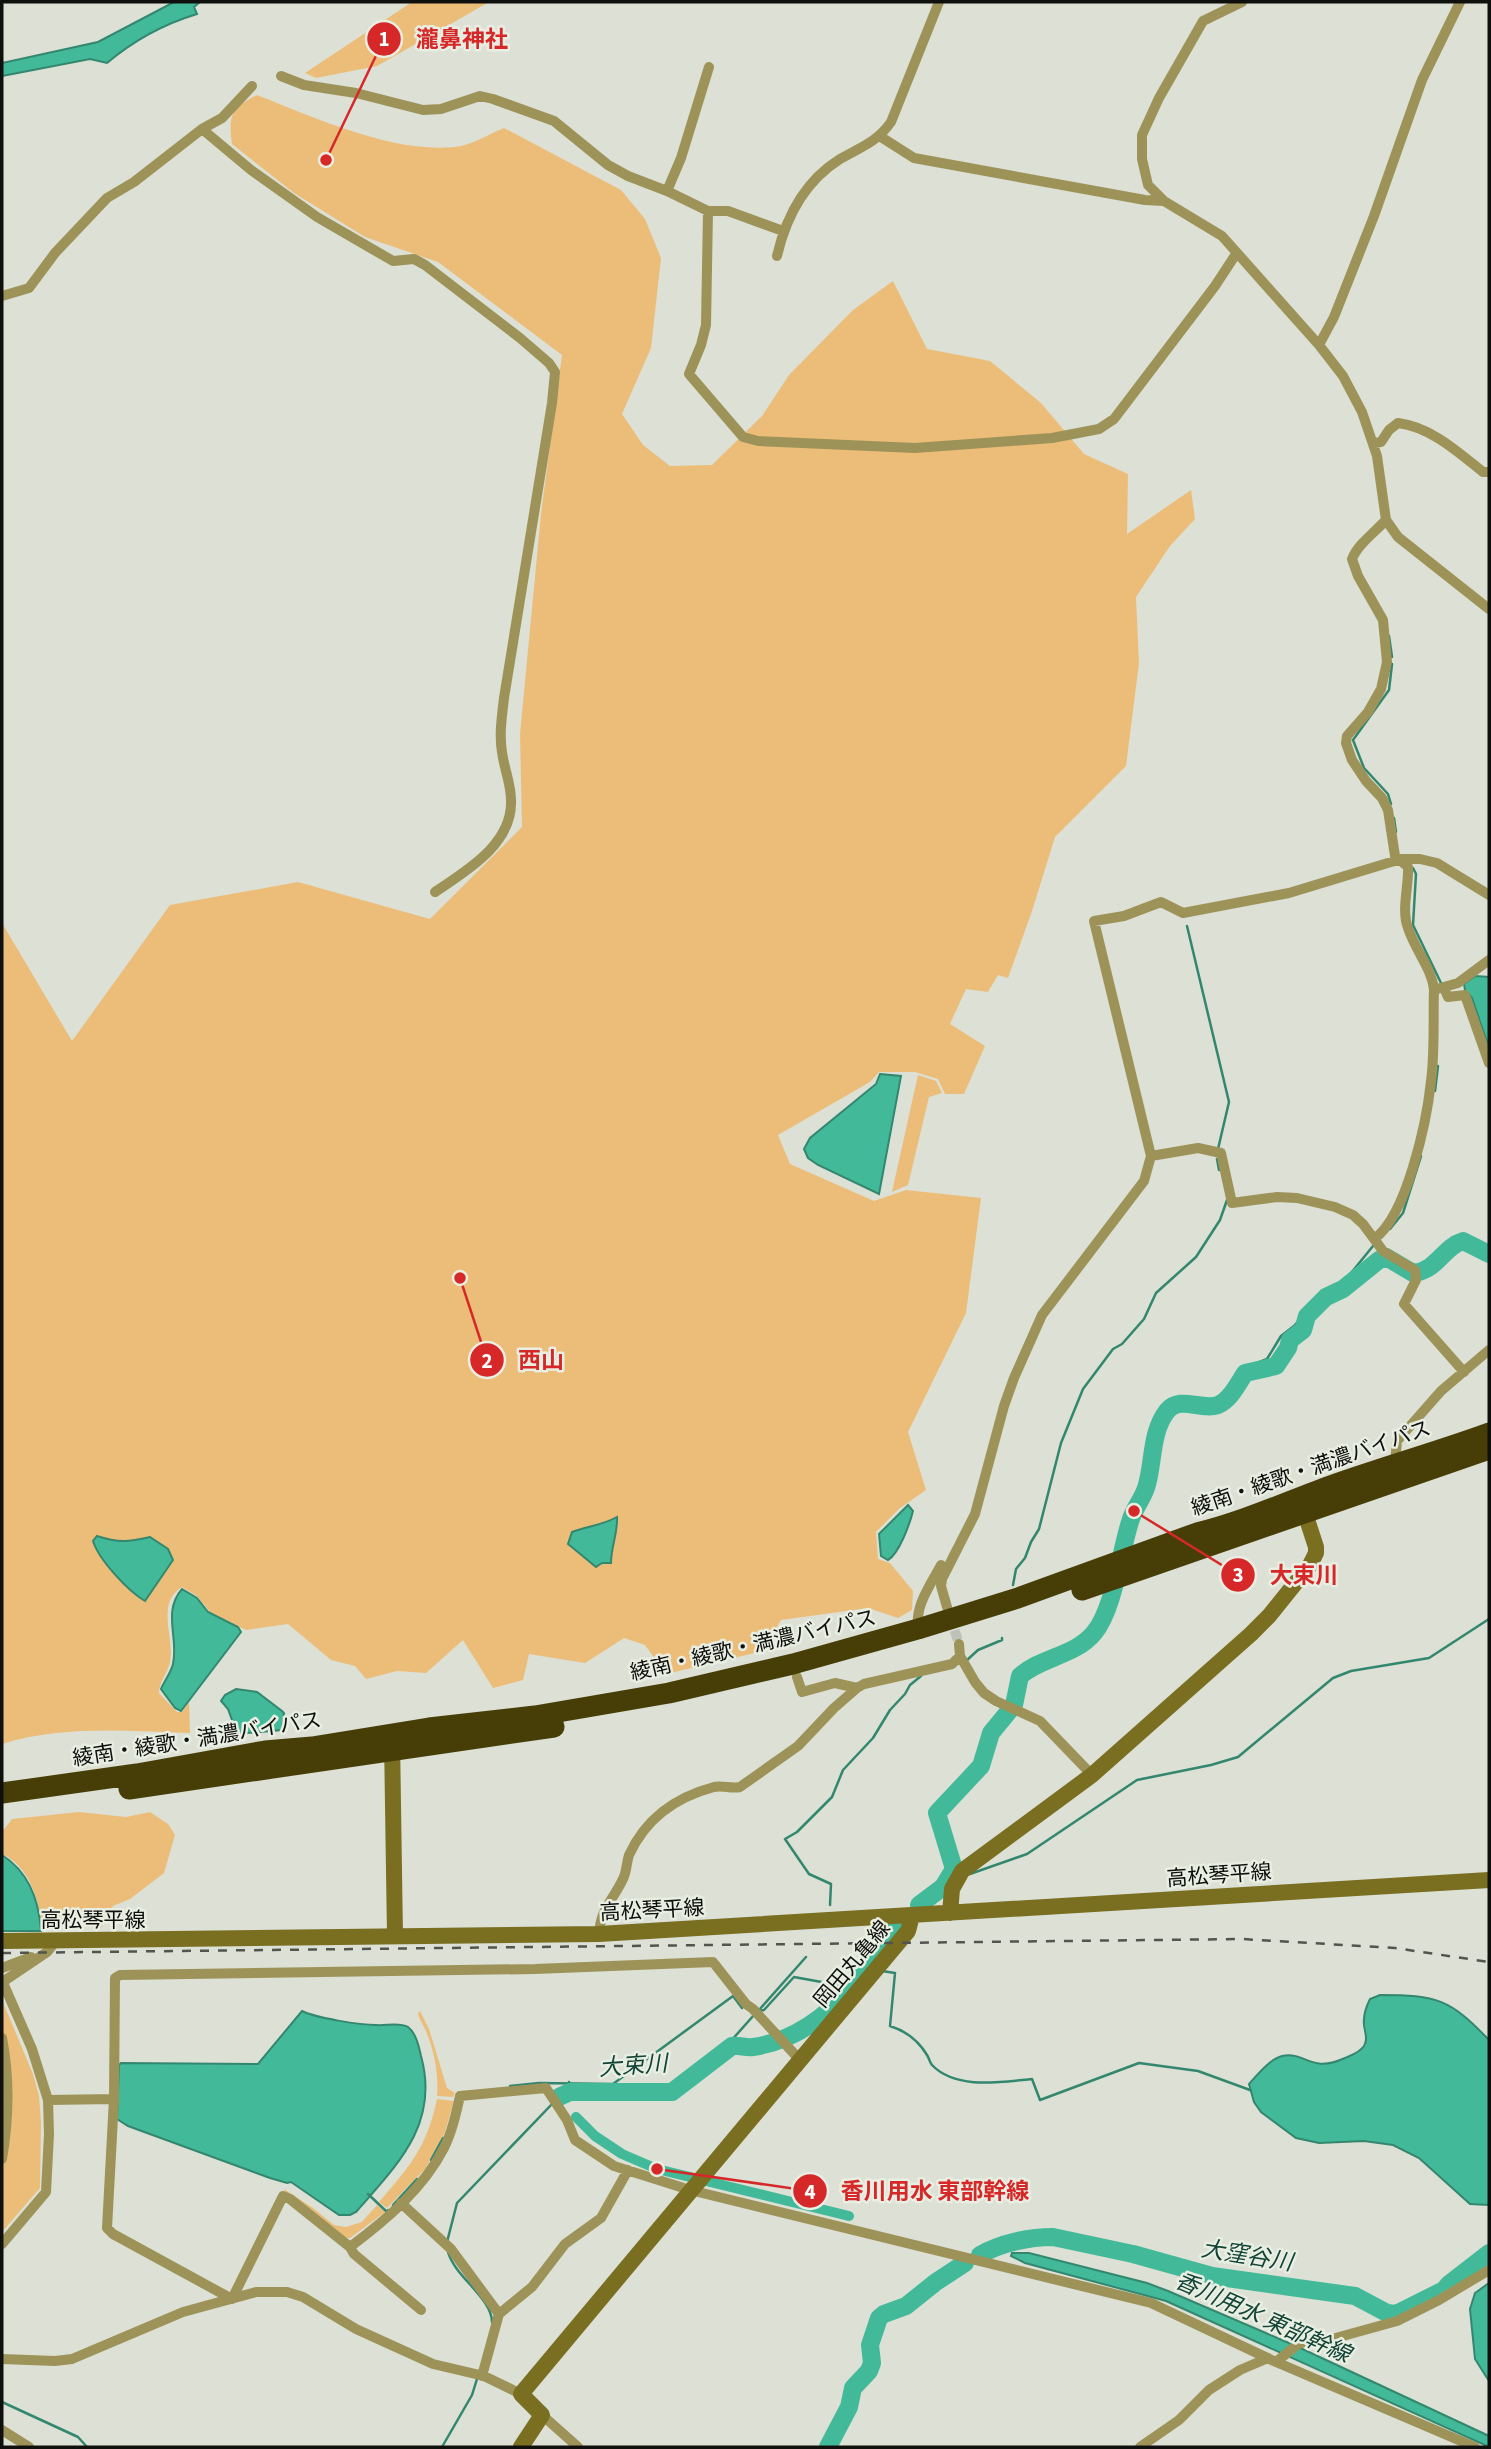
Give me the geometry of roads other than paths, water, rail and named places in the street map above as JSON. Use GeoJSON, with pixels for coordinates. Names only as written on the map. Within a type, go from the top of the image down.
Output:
{"type":"FeatureCollection","features":[{"type":"Feature","properties":{"kind":"highway","name":"綾南・綾歌・満濃バイパス"},"geometry":{"type":"LineString","coordinates":[[1303,1507],[1395,1463],[1489,1433]]}},
{"type":"Feature","properties":{"kind":"highway","name":"綾南・綾歌・満濃バイパス"},"geometry":{"type":"LineString","coordinates":[[2,1793],[137,1774],[265,1751],[534,1731],[673,1706],[797,1677],[935,1639],[1133,1566],[1197,1533],[1303,1507],[1489,1449]]}},
{"type":"Feature","properties":{"kind":"highway","name":"綾南・綾歌・満濃バイパス"},"geometry":{"type":"LineString","coordinates":[[2,1807],[393,1743],[429,1728],[536,1716],[669,1693],[793,1664],[1102,1576]]}},
{"type":"Feature","properties":{"kind":"main road"},"geometry":{"type":"LineString","coordinates":[[950,1913],[952,1889],[960,1874],[1091,1774],[1269,1616],[1310,1565],[1316,1553],[1303,1507]]}},
{"type":"Feature","properties":{"kind":"main road"},"geometry":{"type":"LineString","coordinates":[[393,1743],[395,1936]]}},
{"type":"Feature","properties":{"kind":"main road","name":"高松琴平線"},"geometry":{"type":"LineString","coordinates":[[950,1913],[1489,1880]]}},
{"type":"Feature","properties":{"kind":"main road","name":"岡田丸亀線"},"geometry":{"type":"LineString","coordinates":[[520,2393],[908,1931],[912,1916],[950,1913]]}},
{"type":"Feature","properties":{"kind":"main road","name":"高松琴平線"},"geometry":{"type":"LineString","coordinates":[[2,1941],[51,1947],[395,1936],[599,1934],[912,1916]]}},
{"type":"Feature","properties":{"kind":"main road"},"geometry":{"type":"LineString","coordinates":[[520,2393],[542,2415],[521,2447]]}},
{"type":"Feature","properties":{"kind":"street"},"geometry":{"type":"LineString","coordinates":[[777,256],[788,218],[815,177],[838,160],[881,137],[891,122],[939,2]]}},
{"type":"Feature","properties":{"kind":"street"},"geometry":{"type":"LineString","coordinates":[[1242,2],[1203,21],[1160,98],[1142,135],[1142,159],[1148,184],[1164,201],[1223,236],[1236,254],[1319,345],[1343,376],[1362,412],[1377,456],[1388,523],[1398,537],[1489,609]]}},
{"type":"Feature","properties":{"kind":"street"},"geometry":{"type":"LineString","coordinates":[[1319,345],[1334,317],[1374,216],[1422,80],[1460,2]]}},
{"type":"Feature","properties":{"kind":"street"},"geometry":{"type":"LineString","coordinates":[[667,191],[681,158],[709,67]]}},
{"type":"Feature","properties":{"kind":"street"},"geometry":{"type":"LineString","coordinates":[[281,76],[304,85],[356,93],[423,110],[441,110],[480,96],[493,99],[554,121],[608,165],[628,176],[708,211],[728,211],[783,231]]}},
{"type":"Feature","properties":{"kind":"street"},"geometry":{"type":"LineString","coordinates":[[2,296],[29,288],[55,253],[107,198],[134,182],[202,129],[222,118],[252,86]]}},
{"type":"Feature","properties":{"kind":"street"},"geometry":{"type":"LineString","coordinates":[[202,129],[251,170],[317,217],[393,261],[414,259],[425,265],[520,338],[549,363],[555,372],[500,731],[512,799],[510,816],[494,845],[478,863],[435,892]]}},
{"type":"Feature","properties":{"kind":"street"},"geometry":{"type":"LineString","coordinates":[[881,137],[914,158],[1132,198],[1164,201]]}},
{"type":"Feature","properties":{"kind":"street"},"geometry":{"type":"LineString","coordinates":[[708,211],[706,325],[689,374],[743,437],[758,441],[915,448],[1052,438],[1099,429],[1114,419],[1215,286],[1236,254]]}},
{"type":"Feature","properties":{"kind":"street"},"geometry":{"type":"LineString","coordinates":[[1373,443],[1381,442],[1398,423],[1411,425],[1455,449],[1483,472],[1489,472]]}},
{"type":"Feature","properties":{"kind":"street"},"geometry":{"type":"LineString","coordinates":[[1388,523],[1355,550],[1352,559],[1358,576],[1383,621],[1386,673],[1381,689],[1368,712],[1350,731],[1346,743],[1352,760],[1382,798],[1388,810],[1395,856],[1437,863],[1489,895]]}},
{"type":"Feature","properties":{"kind":"street"},"geometry":{"type":"LineString","coordinates":[[1404,859],[1408,867],[1406,925],[1422,960],[1448,997],[1465,995],[1489,1063]]}},
{"type":"Feature","properties":{"kind":"street"},"geometry":{"type":"LineString","coordinates":[[947,1607],[942,1578],[975,1514],[1004,1406],[1042,1315],[1144,1181],[1151,1156],[1094,921],[1124,916],[1161,902],[1183,913],[1264,898],[1404,859]]}},
{"type":"Feature","properties":{"kind":"street"},"geometry":{"type":"LineString","coordinates":[[1442,989],[1458,983],[1489,960]]}},
{"type":"Feature","properties":{"kind":"street"},"geometry":{"type":"LineString","coordinates":[[1376,1242],[1395,1216],[1416,1153],[1432,1080],[1442,989]]}},
{"type":"Feature","properties":{"kind":"street"},"geometry":{"type":"LineString","coordinates":[[1151,1156],[1198,1148],[1222,1153],[1232,1203],[1277,1197],[1297,1198],[1335,1207],[1353,1215],[1383,1251],[1416,1273],[1404,1304],[1464,1372]]}},
{"type":"Feature","properties":{"kind":"street"},"geometry":{"type":"LineString","coordinates":[[1395,1463],[1397,1441],[1441,1391],[1489,1350]]}},
{"type":"Feature","properties":{"kind":"street"},"geometry":{"type":"LineString","coordinates":[[918,1629],[918,1607],[946,1557],[952,1557]]}},
{"type":"Feature","properties":{"kind":"street"},"geometry":{"type":"LineString","coordinates":[[599,1934],[600,1916],[623,1880],[628,1858],[656,1817],[677,1800],[692,1793],[719,1786],[740,1787],[798,1746],[834,1708],[864,1685],[952,1664],[962,1656],[975,1682],[984,1693],[1048,1727],[1091,1774]]}},
{"type":"Feature","properties":{"kind":"street"},"geometry":{"type":"LineString","coordinates":[[797,1677],[802,1692],[835,1683],[857,1688]]}},
{"type":"Feature","properties":{"kind":"street"},"geometry":{"type":"LineString","coordinates":[[2,1968],[51,1947]]}},
{"type":"Feature","properties":{"kind":"street"},"geometry":{"type":"LineString","coordinates":[[2,2244],[46,2192],[49,2134],[48,2100],[33,2049],[4,1981],[51,1947]]}},
{"type":"Feature","properties":{"kind":"street"},"geometry":{"type":"LineString","coordinates":[[232,2299],[113,2234],[107,2228],[114,2099],[115,1979],[120,1975],[535,1969],[713,1962],[746,2004],[800,2059]]}},
{"type":"Feature","properties":{"kind":"street"},"geometry":{"type":"LineString","coordinates":[[2,2038],[8,2077],[8,2116],[2,2159]]}},
{"type":"Feature","properties":{"kind":"street"},"geometry":{"type":"LineString","coordinates":[[350,2246],[372,2231],[430,2172],[444,2147],[460,2096],[545,2088],[567,2120],[575,2140],[614,2166],[696,2183],[1151,2303],[1475,2447]]}},
{"type":"Feature","properties":{"kind":"street"},"geometry":{"type":"LineString","coordinates":[[48,2100],[114,2099]]}},
{"type":"Feature","properties":{"kind":"street"},"geometry":{"type":"LineString","coordinates":[[479,2375],[499,2314],[532,2287],[565,2244],[601,2218],[628,2170]]}},
{"type":"Feature","properties":{"kind":"street"},"geometry":{"type":"LineString","coordinates":[[232,2299],[283,2196],[350,2246],[354,2254],[421,2311]]}},
{"type":"Feature","properties":{"kind":"street"},"geometry":{"type":"LineString","coordinates":[[401,2203],[447,2246],[499,2314]]}},
{"type":"Feature","properties":{"kind":"street"},"geometry":{"type":"LineString","coordinates":[[1140,2447],[1166,2431],[1218,2384],[1240,2370],[1275,2359],[1309,2340],[1332,2339],[1397,2321],[1489,2270]]}},
{"type":"Feature","properties":{"kind":"street"},"geometry":{"type":"LineString","coordinates":[[2,2358],[55,2361],[72,2359],[183,2312],[256,2292],[295,2293],[367,2334],[433,2364],[479,2375],[520,2393]]}},
{"type":"Feature","properties":{"kind":"street"},"geometry":{"type":"LineString","coordinates":[[542,2415],[578,2447]]}},
{"type":"Feature","properties":{"kind":"street"},"geometry":{"type":"LineString","coordinates":[[2,2431],[29,2447]]}},
{"type":"Feature","properties":{"kind":"waterway"},"geometry":{"type":"LineString","coordinates":[[1389,636],[1392,657]]}},
{"type":"Feature","properties":{"kind":"waterway"},"geometry":{"type":"LineString","coordinates":[[1391,804],[1388,794],[1364,768],[1353,740],[1389,690],[1392,664]]}},
{"type":"Feature","properties":{"kind":"waterway"},"geometry":{"type":"LineString","coordinates":[[1394,818],[1396,832]]}},
{"type":"Feature","properties":{"kind":"waterway"},"geometry":{"type":"LineString","coordinates":[[1413,868],[1416,874],[1413,925],[1441,983]]}},
{"type":"Feature","properties":{"kind":"waterway"},"geometry":{"type":"LineString","coordinates":[[1187,926],[1229,1102],[1218,1149]]}},
{"type":"Feature","properties":{"kind":"waterway"},"geometry":{"type":"LineString","coordinates":[[1435,1091],[1438,1066]]}},
{"type":"Feature","properties":{"kind":"waterway"},"geometry":{"type":"LineString","coordinates":[[1390,1229],[1403,1213],[1421,1156]]}},
{"type":"Feature","properties":{"kind":"waterway"},"geometry":{"type":"LineString","coordinates":[[1217,1159],[1219,1170]]}},
{"type":"Feature","properties":{"kind":"waterway"},"geometry":{"type":"LineString","coordinates":[[1013,1585],[1016,1569],[1025,1558],[1039,1529],[1061,1443],[1083,1389],[1113,1349],[1122,1344],[1144,1319],[1156,1293],[1196,1257],[1220,1220],[1227,1200]]}},
{"type":"Feature","properties":{"kind":"waterway","name":"大束川"},"geometry":{"type":"LineString","coordinates":[[919,1905],[943,1887],[954,1869],[937,1813],[981,1766],[991,1733],[1014,1705],[1020,1676],[1038,1664],[1077,1647],[1086,1641],[1101,1623],[1112,1596],[1131,1518],[1149,1479],[1158,1429],[1167,1411],[1178,1404],[1218,1405],[1230,1396],[1245,1373],[1276,1366],[1290,1340],[1303,1330],[1307,1316],[1326,1297],[1343,1289],[1379,1260],[1386,1257],[1413,1273],[1428,1268],[1450,1248],[1463,1241],[1489,1254]]}},
{"type":"Feature","properties":{"kind":"waterway","name":"大束川"},"geometry":{"type":"LineString","coordinates":[[1241,1379],[1242,1372],[1247,1367],[1267,1359],[1281,1336],[1294,1326],[1323,1293],[1347,1278],[1373,1246]]}},
{"type":"Feature","properties":{"kind":"waterway"},"geometry":{"type":"LineString","coordinates":[[970,1874],[1027,1854],[1137,1780],[1238,1757],[1333,1678],[1351,1671],[1429,1658],[1489,1619]]}},
{"type":"Feature","properties":{"kind":"waterway"},"geometry":{"type":"LineString","coordinates":[[966,1661],[978,1650],[1002,1638]]}},
{"type":"Feature","properties":{"kind":"waterway"},"geometry":{"type":"LineString","coordinates":[[830,1905],[831,1884],[809,1874],[785,1839],[797,1832],[832,1797],[843,1770],[873,1738],[910,1685],[921,1676]]}},
{"type":"Feature","properties":{"kind":"waterway","name":"大束川"},"geometry":{"type":"LineString","coordinates":[[559,2097],[570,2092],[672,2092],[732,2046],[753,2047],[788,2037],[820,2018],[847,1993],[869,1964],[885,1933],[895,1925]]}},
{"type":"Feature","properties":{"kind":"waterway"},"geometry":{"type":"LineString","coordinates":[[759,2010],[806,1957]]}},
{"type":"Feature","properties":{"kind":"waterway"},"geometry":{"type":"LineString","coordinates":[[759,2011],[764,2010],[794,1977],[838,1985],[844,1983],[859,1967],[869,1968]]}},
{"type":"Feature","properties":{"kind":"waterway"},"geometry":{"type":"LineString","coordinates":[[882,1971],[895,1973],[890,2026],[911,2037],[920,2045],[932,2065],[953,2078],[979,2082],[1032,2079],[1040,2100],[1139,2063],[1198,2071],[1250,2090]]}},
{"type":"Feature","properties":{"kind":"waterway"},"geometry":{"type":"LineString","coordinates":[[510,2086],[539,2083],[613,2084],[733,1996],[742,2008]]}},
{"type":"Feature","properties":{"kind":"waterway","name":"大束川"},"geometry":{"type":"LineString","coordinates":[[605,2091],[673,2088],[730,2042],[754,2015]]}},
{"type":"Feature","properties":{"kind":"waterway"},"geometry":{"type":"LineString","coordinates":[[569,2082],[570,2092]]}},
{"type":"Feature","properties":{"kind":"waterway"},"geometry":{"type":"LineString","coordinates":[[447,2242],[457,2203],[553,2103]]}},
{"type":"Feature","properties":{"kind":"waterway","name":"香川用水 東部幹線"},"geometry":{"type":"LineString","coordinates":[[576,2117],[595,2136],[622,2154],[657,2169],[849,2216]]}},
{"type":"Feature","properties":{"kind":"waterway"},"geometry":{"type":"LineString","coordinates":[[431,2160],[443,2138]]}},
{"type":"Feature","properties":{"kind":"waterway"},"geometry":{"type":"LineString","coordinates":[[393,2205],[417,2179]]}},
{"type":"Feature","properties":{"kind":"waterway"},"geometry":{"type":"LineString","coordinates":[[368,2194],[387,2212],[388,2210]]}},
{"type":"Feature","properties":{"kind":"waterway","name":"大窪谷川"},"geometry":{"type":"LineString","coordinates":[[980,2255],[1015,2242],[1053,2237],[1133,2254],[1212,2276],[1355,2296],[1387,2313],[1396,2314],[1444,2290],[1489,2253]]}},
{"type":"Feature","properties":{"kind":"waterway"},"geometry":{"type":"LineString","coordinates":[[448,2252],[458,2270],[486,2304],[492,2322]]}},
{"type":"Feature","properties":{"kind":"waterway","name":"大窪谷川"},"geometry":{"type":"LineString","coordinates":[[828,2447],[849,2407],[853,2388],[869,2371],[872,2363],[870,2345],[879,2318],[906,2306],[965,2263]]}},
{"type":"Feature","properties":{"kind":"waterway"},"geometry":{"type":"LineString","coordinates":[[442,2447],[472,2395],[477,2379]]}},
{"type":"Feature","properties":{"kind":"waterway"},"geometry":{"type":"LineString","coordinates":[[2,2402],[78,2437],[87,2447]]}},
{"type":"Feature","properties":{"kind":"tunnel"},"geometry":{"type":"LineString","coordinates":[[950,1616],[959,1644]]}},
{"type":"Feature","properties":{"kind":"railway"},"geometry":{"type":"LineString","coordinates":[[2,1953],[1242,1939],[1395,1948],[1489,1962]]}},
{"type":"Feature","properties":{"kind":"place","name":"瀧鼻神社"},"geometry":{"type":"Point","coordinates":[326,160]}},
{"type":"Feature","properties":{"kind":"place","name":"西山"},"geometry":{"type":"Point","coordinates":[460,1278]}},
{"type":"Feature","properties":{"kind":"place","name":"大束川"},"geometry":{"type":"Point","coordinates":[1134,1511]}},
{"type":"Feature","properties":{"kind":"place","name":"香川用水 東部幹線"},"geometry":{"type":"Point","coordinates":[657,2169]}}]}
